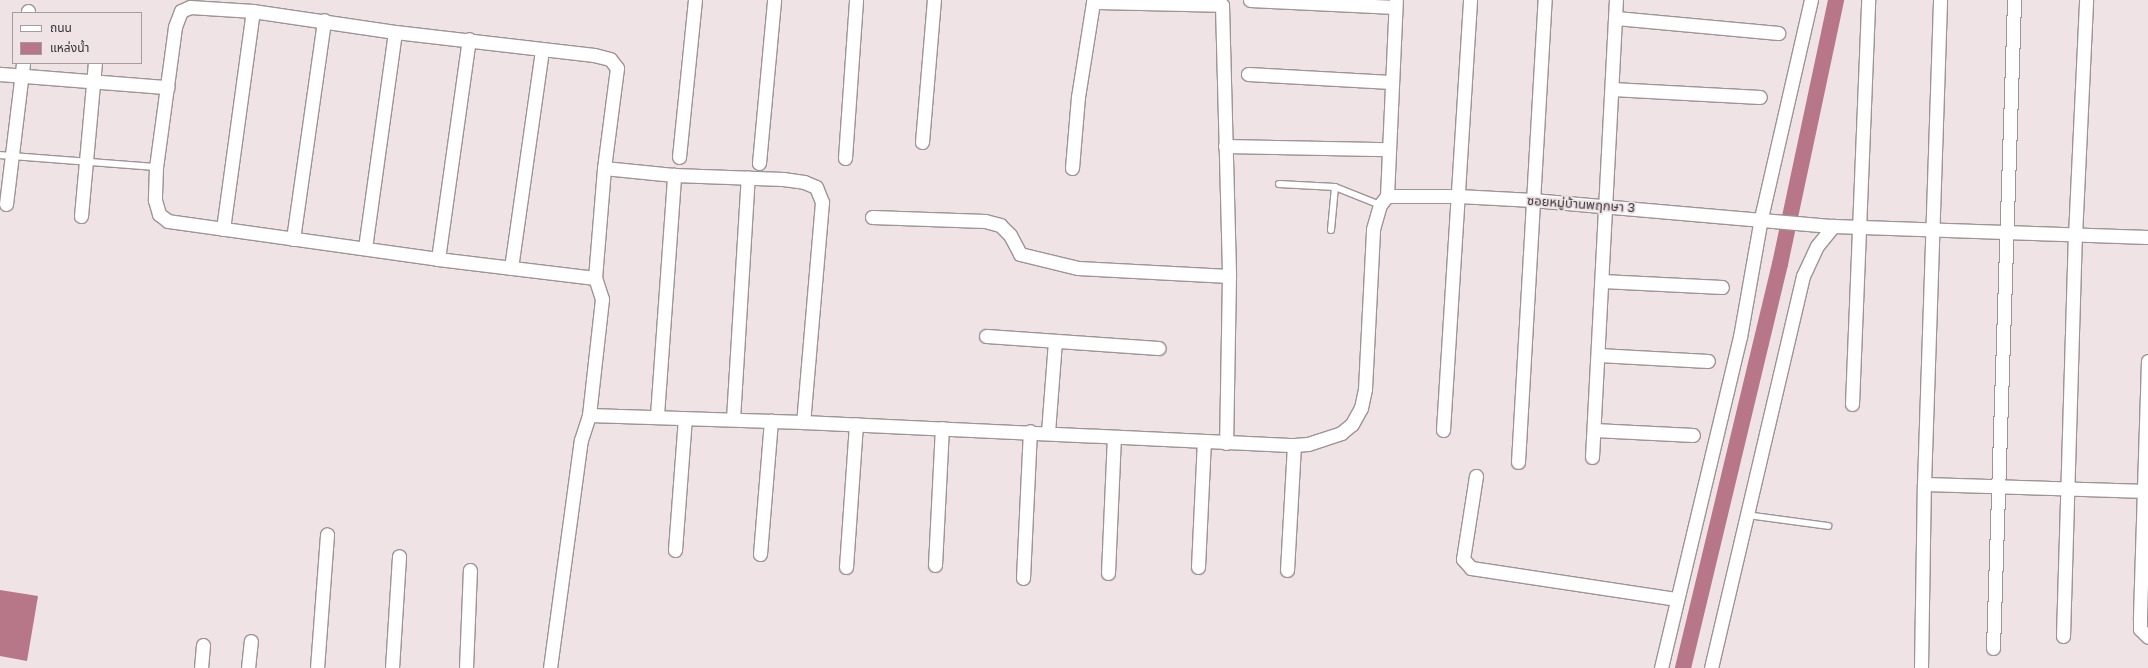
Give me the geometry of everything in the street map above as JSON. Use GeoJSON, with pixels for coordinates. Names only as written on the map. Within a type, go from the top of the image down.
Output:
{"type":"FeatureCollection","features":[{"type":"Feature","properties":{"kind":"street"},"geometry":{"type":"LineString","coordinates":[[678,157],[695,0]]}},
{"type":"Feature","properties":{"kind":"street"},"geometry":{"type":"LineString","coordinates":[[759,163],[774,0]]}},
{"type":"Feature","properties":{"kind":"street"},"geometry":{"type":"LineString","coordinates":[[845,158],[856,0]]}},
{"type":"Feature","properties":{"kind":"street"},"geometry":{"type":"LineString","coordinates":[[922,142],[934,0]]}},
{"type":"Feature","properties":{"kind":"street"},"geometry":{"type":"LineString","coordinates":[[589,415],[658,415],[685,418],[771,420],[1030,431],[1226,443],[1294,445],[1308,444],[1341,433],[1352,424],[1361,408],[1365,388],[1373,229],[1384,200],[1396,4],[1250,0]]}},
{"type":"Feature","properties":{"kind":"street"},"geometry":{"type":"LineString","coordinates":[[1443,430],[1470,0]]}},
{"type":"Feature","properties":{"kind":"street"},"geometry":{"type":"LineString","coordinates":[[1518,462],[1545,0]]}},
{"type":"Feature","properties":{"kind":"street"},"geometry":{"type":"LineString","coordinates":[[1592,457],[1616,0]]}},
{"type":"Feature","properties":{"kind":"street"},"geometry":{"type":"LineString","coordinates":[[1661,668],[1676,599],[1701,504],[1740,337],[1761,218],[1811,0]]}},
{"type":"Feature","properties":{"kind":"street"},"geometry":{"type":"LineString","coordinates":[[1852,404],[1868,0]]}},
{"type":"Feature","properties":{"kind":"street"},"geometry":{"type":"LineString","coordinates":[[1921,668],[1924,484],[1940,0]]}},
{"type":"Feature","properties":{"kind":"street"},"geometry":{"type":"LineString","coordinates":[[1993,648],[2014,0]]}},
{"type":"Feature","properties":{"kind":"street"},"geometry":{"type":"LineString","coordinates":[[2062,636],[2068,489],[2075,236],[2086,0]]}},
{"type":"Feature","properties":{"kind":"street"},"geometry":{"type":"LineString","coordinates":[[1072,168],[1076,110],[1093,1],[1222,2],[1229,276],[1226,443]]}},
{"type":"Feature","properties":{"kind":"street"},"geometry":{"type":"LineString","coordinates":[[550,668],[581,440],[589,415],[602,299],[595,278],[604,168],[617,68],[610,59],[470,39],[395,32],[324,20],[253,11],[190,7],[181,11],[175,28],[156,167],[155,200],[159,214],[168,221],[184,225],[365,248],[438,259],[595,278]]}},
{"type":"Feature","properties":{"kind":"street"},"geometry":{"type":"LineString","coordinates":[[222,229],[253,11]]}},
{"type":"Feature","properties":{"kind":"street"},"geometry":{"type":"LineString","coordinates":[[1616,18],[1778,33]]}},
{"type":"Feature","properties":{"kind":"street"},"geometry":{"type":"LineString","coordinates":[[293,239],[324,20]]}},
{"type":"Feature","properties":{"kind":"street"},"geometry":{"type":"LineString","coordinates":[[365,248],[395,32]]}},
{"type":"Feature","properties":{"kind":"street"},"geometry":{"type":"LineString","coordinates":[[438,259],[470,39]]}},
{"type":"Feature","properties":{"kind":"street"},"geometry":{"type":"LineString","coordinates":[[511,268],[542,50]]}},
{"type":"Feature","properties":{"kind":"street"},"geometry":{"type":"LineString","coordinates":[[6,204],[6,155],[22,77],[23,64]]}},
{"type":"Feature","properties":{"kind":"street"},"geometry":{"type":"LineString","coordinates":[[81,216],[95,64]]}},
{"type":"Feature","properties":{"kind":"street"},"geometry":{"type":"LineString","coordinates":[[0,74],[167,88]]}},
{"type":"Feature","properties":{"kind":"street"},"geometry":{"type":"LineString","coordinates":[[1248,74],[1392,82]]}},
{"type":"Feature","properties":{"kind":"street"},"geometry":{"type":"LineString","coordinates":[[1612,89],[1760,97]]}},
{"type":"Feature","properties":{"kind":"street"},"geometry":{"type":"LineString","coordinates":[[1225,146],[1388,149]]}},
{"type":"Feature","properties":{"kind":"street"},"geometry":{"type":"LineString","coordinates":[[604,168],[674,175],[748,177],[804,182],[816,187],[822,202],[803,422]]}},
{"type":"Feature","properties":{"kind":"street"},"geometry":{"type":"LineString","coordinates":[[658,415],[674,175]]}},
{"type":"Feature","properties":{"kind":"street"},"geometry":{"type":"LineString","coordinates":[[733,419],[748,177]]}},
{"type":"Feature","properties":{"kind":"street","name":"ซอยหมู่บ้านพฤกษา 3"},"geometry":{"type":"LineString","coordinates":[[1384,200],[1458,196],[1534,200],[1761,218],[1833,226],[2075,236],[2148,237]]}},
{"type":"Feature","properties":{"kind":"street"},"geometry":{"type":"LineString","coordinates":[[872,217],[985,221],[1000,225],[1010,236],[1020,254],[1078,268],[1229,276]]}},
{"type":"Feature","properties":{"kind":"street"},"geometry":{"type":"LineString","coordinates":[[1711,668],[1745,515],[1803,276],[1817,246],[1833,226]]}},
{"type":"Feature","properties":{"kind":"street"},"geometry":{"type":"LineString","coordinates":[[1602,281],[1722,287]]}},
{"type":"Feature","properties":{"kind":"street"},"geometry":{"type":"LineString","coordinates":[[986,336],[1159,348]]}},
{"type":"Feature","properties":{"kind":"street"},"geometry":{"type":"LineString","coordinates":[[1048,432],[1055,341]]}},
{"type":"Feature","properties":{"kind":"street"},"geometry":{"type":"LineString","coordinates":[[1598,355],[1708,361]]}},
{"type":"Feature","properties":{"kind":"street"},"geometry":{"type":"LineString","coordinates":[[2148,360],[2145,565],[2140,629],[2148,637]]}},
{"type":"Feature","properties":{"kind":"street"},"geometry":{"type":"LineString","coordinates":[[675,550],[685,418]]}},
{"type":"Feature","properties":{"kind":"street"},"geometry":{"type":"LineString","coordinates":[[760,554],[771,420]]}},
{"type":"Feature","properties":{"kind":"street"},"geometry":{"type":"LineString","coordinates":[[846,567],[856,424]]}},
{"type":"Feature","properties":{"kind":"street"},"geometry":{"type":"LineString","coordinates":[[935,565],[942,428]]}},
{"type":"Feature","properties":{"kind":"street"},"geometry":{"type":"LineString","coordinates":[[1594,430],[1693,435]]}},
{"type":"Feature","properties":{"kind":"street"},"geometry":{"type":"LineString","coordinates":[[1023,578],[1030,431]]}},
{"type":"Feature","properties":{"kind":"street"},"geometry":{"type":"LineString","coordinates":[[1108,573],[1114,437]]}},
{"type":"Feature","properties":{"kind":"street"},"geometry":{"type":"LineString","coordinates":[[1198,568],[1204,441]]}},
{"type":"Feature","properties":{"kind":"street"},"geometry":{"type":"LineString","coordinates":[[1287,570],[1294,445]]}},
{"type":"Feature","properties":{"kind":"street"},"geometry":{"type":"LineString","coordinates":[[1476,476],[1463,554],[1463,559],[1471,568],[1676,599]]}},
{"type":"Feature","properties":{"kind":"street"},"geometry":{"type":"LineString","coordinates":[[1924,484],[2146,491]]}},
{"type":"Feature","properties":{"kind":"street"},"geometry":{"type":"LineString","coordinates":[[317,668],[327,534]]}},
{"type":"Feature","properties":{"kind":"street"},"geometry":{"type":"LineString","coordinates":[[392,668],[399,556]]}},
{"type":"Feature","properties":{"kind":"street"},"geometry":{"type":"LineString","coordinates":[[466,668],[470,570]]}},
{"type":"Feature","properties":{"kind":"street"},"geometry":{"type":"LineString","coordinates":[[248,668],[251,641]]}},
{"type":"Feature","properties":{"kind":"street"},"geometry":{"type":"LineString","coordinates":[[201,668],[203,645]]}},
{"type":"Feature","properties":{"kind":"lane"},"geometry":{"type":"LineString","coordinates":[[6,155],[156,167]]}},
{"type":"Feature","properties":{"kind":"lane"},"geometry":{"type":"LineString","coordinates":[[1279,184],[1335,187],[1384,200]]}},
{"type":"Feature","properties":{"kind":"lane"},"geometry":{"type":"LineString","coordinates":[[1331,230],[1335,187]]}},
{"type":"Feature","properties":{"kind":"lane"},"geometry":{"type":"LineString","coordinates":[[1745,515],[1828,526]]}},
{"type":"Feature","properties":{"kind":"water"},"geometry":{"type":"Polygon","coordinates":[[[0,590],[38,596],[27,661],[0,656],[0,590]]]}},
{"type":"Feature","properties":{"kind":"waterway"},"geometry":{"type":"LineString","coordinates":[[1683,668],[1780,264],[1836,0]]}}]}
